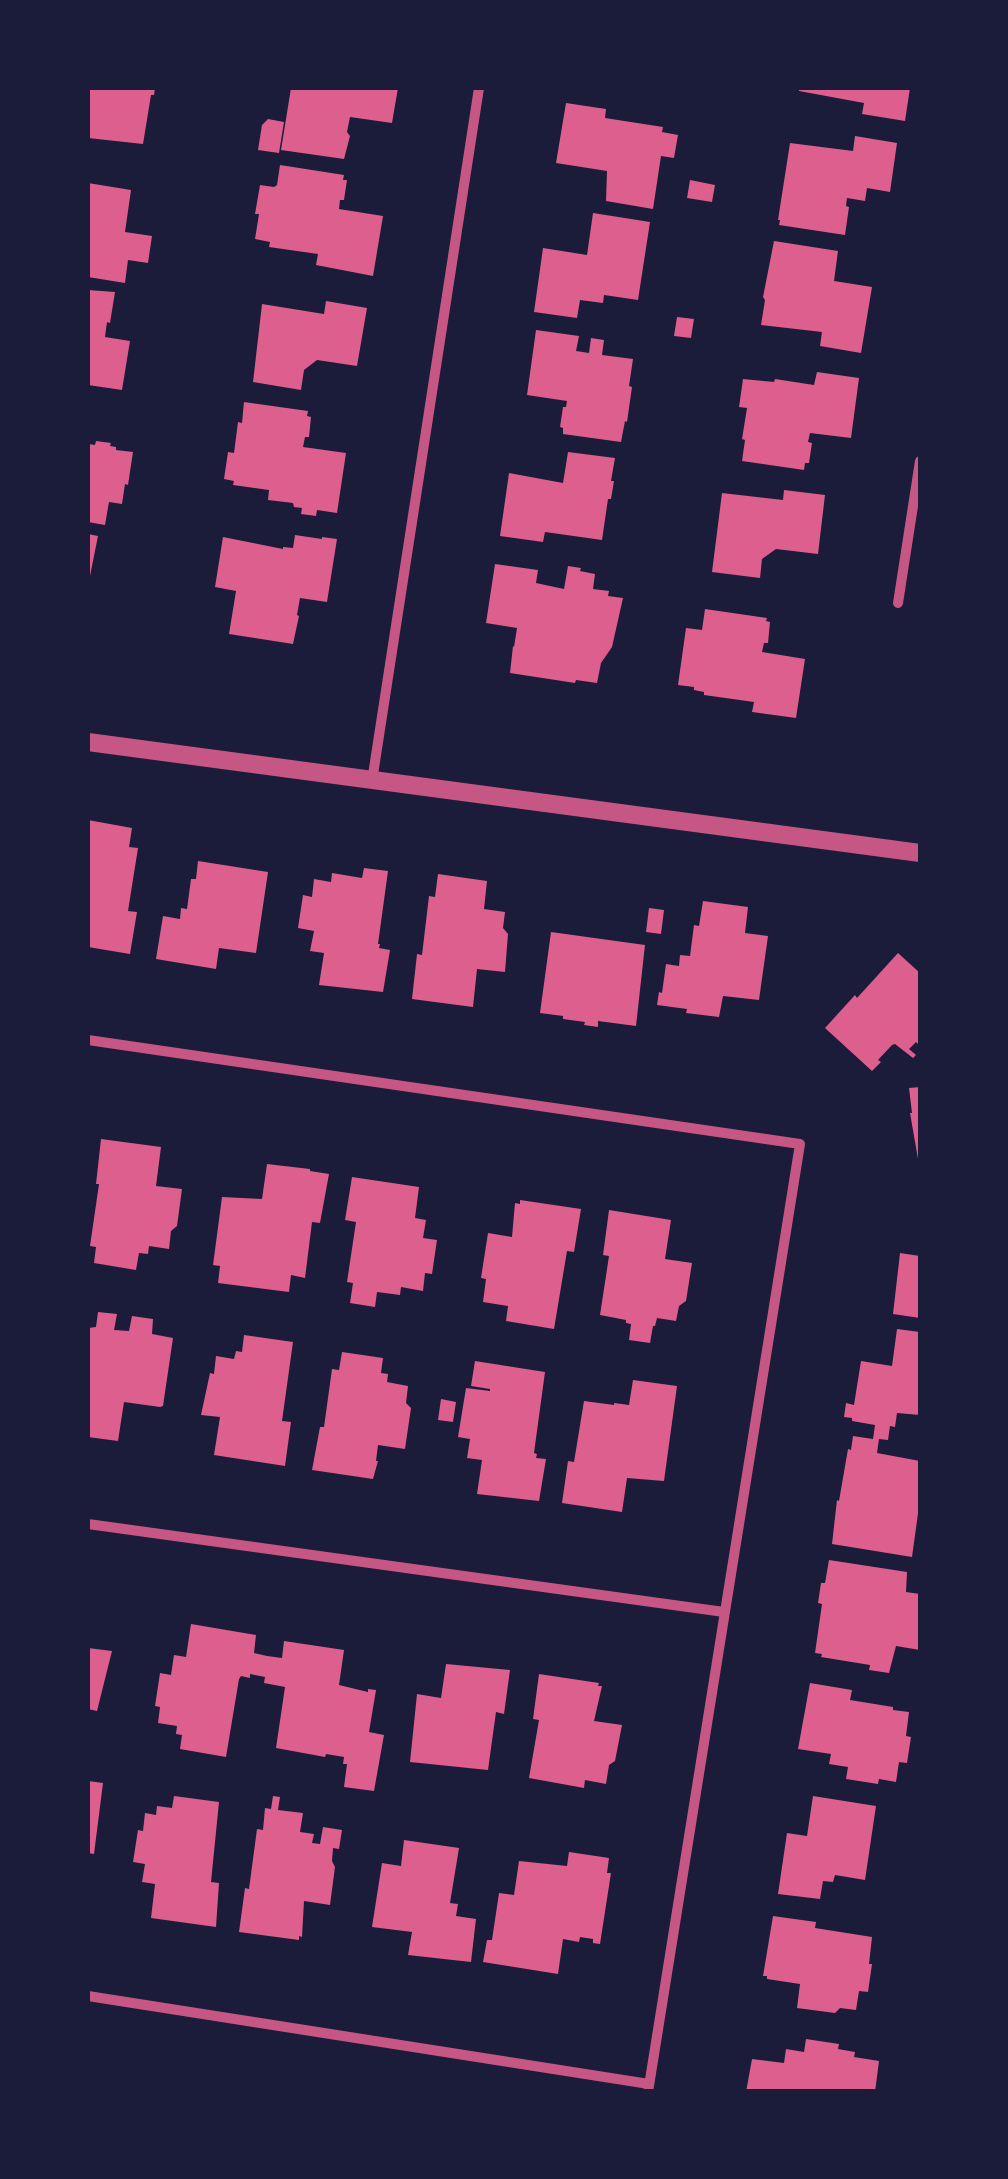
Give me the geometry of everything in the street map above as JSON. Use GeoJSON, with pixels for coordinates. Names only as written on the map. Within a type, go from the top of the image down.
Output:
{"type":"FeatureCollection","features":[{"type":"Feature","properties":{"kind":"street"},"geometry":{"type":"LineString","coordinates":[[372,780],[479,88]]}},
{"type":"Feature","properties":{"kind":"street"},"geometry":{"type":"LineString","coordinates":[[898,603],[920,461]]}},
{"type":"Feature","properties":{"kind":"street"},"geometry":{"type":"LineString","coordinates":[[88,742],[920,853]]}},
{"type":"Feature","properties":{"kind":"street"},"geometry":{"type":"LineString","coordinates":[[88,1040],[800,1144],[648,2088],[88,1996]]}},
{"type":"Feature","properties":{"kind":"street"},"geometry":{"type":"LineString","coordinates":[[88,1524],[724,1612]]}},
{"type":"Feature","properties":{"kind":"building"},"geometry":{"type":"Polygon","coordinates":[[[88,88],[155,88],[143,144],[88,138],[88,88]]]}},
{"type":"Feature","properties":{"kind":"building"},"geometry":{"type":"Polygon","coordinates":[[[291,88],[398,88],[392,123],[350,117],[344,159],[281,150],[291,88]]]}},
{"type":"Feature","properties":{"kind":"building"},"geometry":{"type":"Polygon","coordinates":[[[799,88],[910,88],[905,121],[862,114],[864,103],[799,88]]]}},
{"type":"Feature","properties":{"kind":"building"},"geometry":{"type":"Polygon","coordinates":[[[566,103],[606,109],[605,118],[663,127],[662,132],[678,135],[674,158],[661,156],[653,209],[606,201],[607,171],[556,163],[566,103]]]}},
{"type":"Feature","properties":{"kind":"building"},"geometry":{"type":"Polygon","coordinates":[[[268,119],[284,122],[279,153],[258,150],[262,125],[268,119]]]}},
{"type":"Feature","properties":{"kind":"building"},"geometry":{"type":"Polygon","coordinates":[[[855,136],[897,143],[890,192],[867,188],[865,201],[847,198],[845,235],[779,225],[790,143],[853,151],[855,136]]]}},
{"type":"Feature","properties":{"kind":"building"},"geometry":{"type":"Polygon","coordinates":[[[280,165],[344,175],[343,180],[347,180],[339,209],[383,216],[373,276],[316,265],[318,254],[269,247],[270,242],[255,239],[260,185],[277,185],[280,165]]]}},
{"type":"Feature","properties":{"kind":"building"},"geometry":{"type":"Polygon","coordinates":[[[690,180],[715,185],[712,202],[687,198],[690,180]]]}},
{"type":"Feature","properties":{"kind":"building"},"geometry":{"type":"Polygon","coordinates":[[[88,183],[131,190],[125,232],[152,236],[148,263],[128,260],[125,283],[88,277],[88,183]]]}},
{"type":"Feature","properties":{"kind":"building"},"geometry":{"type":"Polygon","coordinates":[[[593,213],[650,222],[638,300],[604,295],[603,303],[580,300],[577,318],[534,312],[543,248],[587,255],[593,213]]]}},
{"type":"Feature","properties":{"kind":"building"},"geometry":{"type":"Polygon","coordinates":[[[774,241],[838,251],[834,281],[872,287],[861,353],[820,346],[822,332],[761,325],[774,241]]]}},
{"type":"Feature","properties":{"kind":"building"},"geometry":{"type":"Polygon","coordinates":[[[88,290],[115,292],[105,337],[130,341],[122,390],[88,385],[88,290]]]}},
{"type":"Feature","properties":{"kind":"building"},"geometry":{"type":"Polygon","coordinates":[[[326,301],[367,308],[357,366],[317,360],[304,370],[301,390],[253,382],[262,304],[324,314],[326,301]]]}},
{"type":"Feature","properties":{"kind":"building"},"geometry":{"type":"Polygon","coordinates":[[[677,317],[694,319],[691,338],[674,336],[677,317]]]}},
{"type":"Feature","properties":{"kind":"building"},"geometry":{"type":"Polygon","coordinates":[[[536,330],[579,336],[576,351],[589,353],[591,338],[604,340],[602,355],[633,359],[627,422],[621,442],[563,434],[560,427],[567,401],[527,395],[536,330]]]}},
{"type":"Feature","properties":{"kind":"building"},"geometry":{"type":"Polygon","coordinates":[[[817,372],[859,378],[851,438],[810,433],[809,463],[805,463],[804,470],[742,461],[747,408],[739,407],[743,379],[814,385],[817,372]]]}},
{"type":"Feature","properties":{"kind":"building"},"geometry":{"type":"Polygon","coordinates":[[[244,402],[308,411],[309,437],[305,437],[303,447],[346,453],[337,513],[317,510],[316,516],[301,514],[302,508],[294,507],[293,503],[268,500],[269,490],[233,485],[234,481],[224,479],[228,452],[234,453],[238,422],[242,423],[244,402]]]}},
{"type":"Feature","properties":{"kind":"building"},"geometry":{"type":"Polygon","coordinates":[[[96,441],[133,452],[122,504],[109,502],[105,525],[88,522],[88,444],[95,445],[96,441]]]}},
{"type":"Feature","properties":{"kind":"building"},"geometry":{"type":"Polygon","coordinates":[[[568,452],[615,458],[602,540],[545,532],[543,542],[500,536],[509,473],[563,483],[568,452]]]}},
{"type":"Feature","properties":{"kind":"building"},"geometry":{"type":"Polygon","coordinates":[[[784,490],[825,495],[818,554],[776,549],[762,559],[760,578],[712,572],[722,493],[783,500],[784,490]]]}},
{"type":"Feature","properties":{"kind":"building"},"geometry":{"type":"Polygon","coordinates":[[[88,534],[98,536],[89,581],[88,581],[88,534]]]}},
{"type":"Feature","properties":{"kind":"building"},"geometry":{"type":"Polygon","coordinates":[[[295,535],[337,539],[327,602],[300,598],[293,644],[229,634],[236,591],[215,587],[223,537],[283,549],[293,548],[295,535]]]}},
{"type":"Feature","properties":{"kind":"building"},"geometry":{"type":"Polygon","coordinates":[[[495,564],[538,570],[536,583],[564,589],[568,566],[581,568],[580,571],[595,574],[593,589],[623,598],[612,647],[601,663],[597,683],[510,673],[517,628],[486,623],[495,564]]]}},
{"type":"Feature","properties":{"kind":"building"},"geometry":{"type":"Polygon","coordinates":[[[705,609],[767,618],[768,643],[764,643],[762,652],[805,659],[796,718],[752,712],[754,702],[704,695],[694,687],[678,685],[686,628],[702,630],[705,609]]]}},
{"type":"Feature","properties":{"kind":"building"},"geometry":{"type":"Polygon","coordinates":[[[88,820],[132,828],[129,847],[138,848],[128,911],[137,912],[130,954],[88,947],[88,820]]]}},
{"type":"Feature","properties":{"kind":"building"},"geometry":{"type":"Polygon","coordinates":[[[198,861],[268,872],[256,953],[219,948],[216,969],[156,959],[163,916],[180,919],[181,908],[187,909],[198,861]]]}},
{"type":"Feature","properties":{"kind":"building"},"geometry":{"type":"Polygon","coordinates":[[[364,868],[388,871],[378,944],[379,948],[390,950],[383,992],[319,985],[324,953],[310,951],[314,931],[298,928],[303,895],[312,897],[314,879],[331,882],[332,873],[362,878],[364,868]]]}},
{"type":"Feature","properties":{"kind":"building"},"geometry":{"type":"Polygon","coordinates":[[[438,874],[487,881],[484,909],[505,912],[505,972],[477,969],[473,1007],[412,999],[429,896],[435,897],[438,874]]]}},
{"type":"Feature","properties":{"kind":"building"},"geometry":{"type":"Polygon","coordinates":[[[703,901],[748,907],[745,933],[768,936],[759,1000],[723,996],[719,1017],[657,1005],[666,964],[679,966],[680,955],[690,956],[694,925],[699,926],[703,901]]]}},
{"type":"Feature","properties":{"kind":"building"},"geometry":{"type":"Polygon","coordinates":[[[649,908],[664,910],[661,934],[646,932],[649,908]]]}},
{"type":"Feature","properties":{"kind":"building"},"geometry":{"type":"Polygon","coordinates":[[[551,932],[645,945],[636,1026],[598,1021],[598,1027],[540,1013],[551,932]]]}},
{"type":"Feature","properties":{"kind":"building"},"geometry":{"type":"Polygon","coordinates":[[[898,953],[920,973],[920,1046],[916,1042],[909,1049],[916,1055],[913,1058],[892,1045],[872,1071],[825,1028],[898,953]]]}},
{"type":"Feature","properties":{"kind":"building"},"geometry":{"type":"Polygon","coordinates":[[[920,1087],[920,1159],[918,1159],[909,1088],[920,1087]]]}},
{"type":"Feature","properties":{"kind":"building"},"geometry":{"type":"Polygon","coordinates":[[[101,1139],[161,1147],[156,1186],[182,1189],[169,1249],[149,1246],[148,1254],[139,1253],[136,1270],[94,1263],[96,1247],[90,1246],[101,1139]]]}},
{"type":"Feature","properties":{"kind":"building"},"geometry":{"type":"Polygon","coordinates":[[[267,1164],[329,1174],[320,1223],[312,1222],[305,1278],[291,1275],[289,1292],[218,1283],[220,1266],[213,1265],[222,1197],[262,1199],[267,1164]]]}},
{"type":"Feature","properties":{"kind":"building"},"geometry":{"type":"Polygon","coordinates":[[[352,1177],[419,1187],[415,1218],[426,1220],[423,1238],[437,1240],[432,1274],[425,1273],[423,1291],[401,1287],[400,1295],[377,1292],[375,1307],[350,1303],[353,1283],[347,1282],[356,1222],[345,1220],[352,1177]]]}},
{"type":"Feature","properties":{"kind":"building"},"geometry":{"type":"Polygon","coordinates":[[[520,1200],[581,1209],[574,1252],[567,1251],[554,1329],[506,1321],[508,1306],[483,1302],[486,1279],[481,1278],[488,1233],[512,1237],[515,1203],[520,1204],[520,1200]]]}},
{"type":"Feature","properties":{"kind":"building"},"geometry":{"type":"Polygon","coordinates":[[[609,1210],[671,1220],[665,1259],[692,1263],[686,1301],[679,1306],[676,1321],[657,1318],[650,1343],[629,1340],[631,1324],[626,1320],[600,1315],[609,1256],[603,1255],[609,1210]]]}},
{"type":"Feature","properties":{"kind":"building"},"geometry":{"type":"Polygon","coordinates":[[[900,1253],[920,1256],[920,1318],[893,1314],[900,1253]]]}},
{"type":"Feature","properties":{"kind":"building"},"geometry":{"type":"Polygon","coordinates":[[[98,1312],[117,1314],[114,1330],[129,1331],[132,1316],[153,1319],[152,1334],[173,1338],[163,1406],[124,1402],[118,1441],[88,1437],[88,1328],[96,1327],[98,1312]]]}},
{"type":"Feature","properties":{"kind":"building"},"geometry":{"type":"Polygon","coordinates":[[[897,1329],[920,1332],[920,1415],[897,1413],[888,1440],[879,1439],[877,1453],[920,1461],[920,1499],[912,1557],[832,1544],[848,1449],[851,1450],[853,1436],[873,1439],[875,1425],[844,1417],[846,1403],[854,1405],[861,1361],[892,1366],[897,1329]]]}},
{"type":"Feature","properties":{"kind":"building"},"geometry":{"type":"Polygon","coordinates":[[[244,1335],[293,1342],[282,1421],[291,1422],[285,1466],[214,1455],[220,1417],[201,1415],[216,1356],[234,1359],[236,1351],[242,1352],[244,1335]]]}},
{"type":"Feature","properties":{"kind":"building"},"geometry":{"type":"Polygon","coordinates":[[[342,1352],[383,1358],[381,1373],[388,1374],[387,1382],[408,1386],[406,1403],[411,1408],[405,1449],[378,1445],[373,1479],[312,1470],[320,1427],[324,1427],[332,1369],[339,1370],[342,1352]]]}},
{"type":"Feature","properties":{"kind":"building"},"geometry":{"type":"Polygon","coordinates":[[[475,1361],[545,1372],[534,1453],[536,1458],[546,1459],[539,1501],[477,1494],[482,1460],[467,1458],[470,1439],[458,1437],[466,1388],[490,1391],[471,1386],[475,1361]]]}},
{"type":"Feature","properties":{"kind":"building"},"geometry":{"type":"Polygon","coordinates":[[[633,1380],[677,1386],[664,1481],[627,1478],[622,1512],[562,1503],[568,1461],[574,1462],[584,1401],[629,1405],[633,1380]]]}},
{"type":"Feature","properties":{"kind":"building"},"geometry":{"type":"Polygon","coordinates":[[[441,1399],[456,1402],[453,1422],[438,1420],[441,1399]]]}},
{"type":"Feature","properties":{"kind":"building"},"geometry":{"type":"Polygon","coordinates":[[[829,1560],[907,1572],[906,1592],[920,1594],[920,1650],[896,1646],[889,1673],[815,1653],[821,1583],[825,1583],[829,1560]]]}},
{"type":"Feature","properties":{"kind":"building"},"geometry":{"type":"Polygon","coordinates":[[[191,1624],[256,1635],[254,1653],[267,1656],[282,1658],[284,1641],[344,1650],[339,1685],[368,1692],[376,1690],[369,1732],[384,1735],[374,1791],[344,1787],[344,1757],[276,1748],[285,1687],[264,1683],[265,1677],[250,1674],[250,1678],[239,1679],[226,1757],[180,1749],[182,1735],[176,1734],[177,1726],[158,1723],[160,1707],[155,1706],[160,1673],[171,1675],[174,1655],[186,1657],[191,1624]]]}},
{"type":"Feature","properties":{"kind":"building"},"geometry":{"type":"Polygon","coordinates":[[[88,1648],[112,1651],[97,1711],[88,1709],[88,1648]]]}},
{"type":"Feature","properties":{"kind":"building"},"geometry":{"type":"Polygon","coordinates":[[[446,1664],[510,1670],[504,1714],[496,1712],[488,1770],[410,1762],[417,1694],[441,1698],[446,1664]]]}},
{"type":"Feature","properties":{"kind":"building"},"geometry":{"type":"Polygon","coordinates":[[[539,1674],[602,1686],[594,1721],[622,1725],[606,1784],[585,1780],[584,1788],[529,1778],[539,1720],[533,1719],[539,1674]]]}},
{"type":"Feature","properties":{"kind":"building"},"geometry":{"type":"Polygon","coordinates":[[[810,1683],[852,1690],[850,1700],[909,1712],[907,1763],[899,1762],[896,1782],[879,1779],[878,1784],[846,1779],[848,1767],[829,1764],[831,1754],[798,1749],[810,1683]]]}},
{"type":"Feature","properties":{"kind":"building"},"geometry":{"type":"Polygon","coordinates":[[[88,1781],[103,1783],[94,1854],[88,1853],[88,1781]]]}},
{"type":"Feature","properties":{"kind":"building"},"geometry":{"type":"Polygon","coordinates":[[[174,1796],[219,1802],[211,1882],[219,1883],[216,1927],[151,1918],[155,1884],[142,1882],[145,1864],[133,1862],[145,1813],[156,1815],[157,1806],[172,1808],[174,1796]]]}},
{"type":"Feature","properties":{"kind":"building"},"geometry":{"type":"Polygon","coordinates":[[[273,1796],[280,1797],[278,1810],[303,1813],[300,1832],[314,1834],[312,1843],[320,1844],[323,1827],[342,1830],[339,1849],[333,1848],[330,1905],[304,1901],[299,1940],[239,1932],[257,1829],[263,1830],[265,1808],[271,1809],[273,1796]]]}},
{"type":"Feature","properties":{"kind":"building"},"geometry":{"type":"Polygon","coordinates":[[[813,1796],[876,1806],[865,1880],[835,1875],[833,1882],[823,1881],[820,1899],[778,1894],[787,1833],[807,1836],[813,1796]]]}},
{"type":"Feature","properties":{"kind":"building"},"geometry":{"type":"Polygon","coordinates":[[[404,1840],[459,1848],[450,1903],[458,1904],[456,1916],[476,1919],[471,1962],[408,1955],[412,1932],[372,1927],[382,1863],[401,1866],[404,1840]]]}},
{"type":"Feature","properties":{"kind":"building"},"geometry":{"type":"Polygon","coordinates":[[[569,1852],[609,1858],[607,1873],[611,1873],[600,1944],[580,1937],[579,1942],[563,1939],[558,1974],[483,1962],[487,1940],[492,1940],[499,1893],[514,1895],[519,1861],[567,1866],[569,1852]]]}},
{"type":"Feature","properties":{"kind":"building"},"geometry":{"type":"Polygon","coordinates":[[[773,1916],[816,1922],[815,1928],[872,1937],[868,1992],[859,1991],[856,2010],[840,2008],[835,2013],[797,2008],[800,1984],[763,1976],[773,1916]]]}},
{"type":"Feature","properties":{"kind":"building"},"geometry":{"type":"Polygon","coordinates":[[[806,2039],[839,2044],[838,2049],[855,2052],[854,2057],[879,2061],[875,2092],[746,2092],[752,2059],[784,2063],[786,2049],[804,2052],[806,2039]]]}}]}
